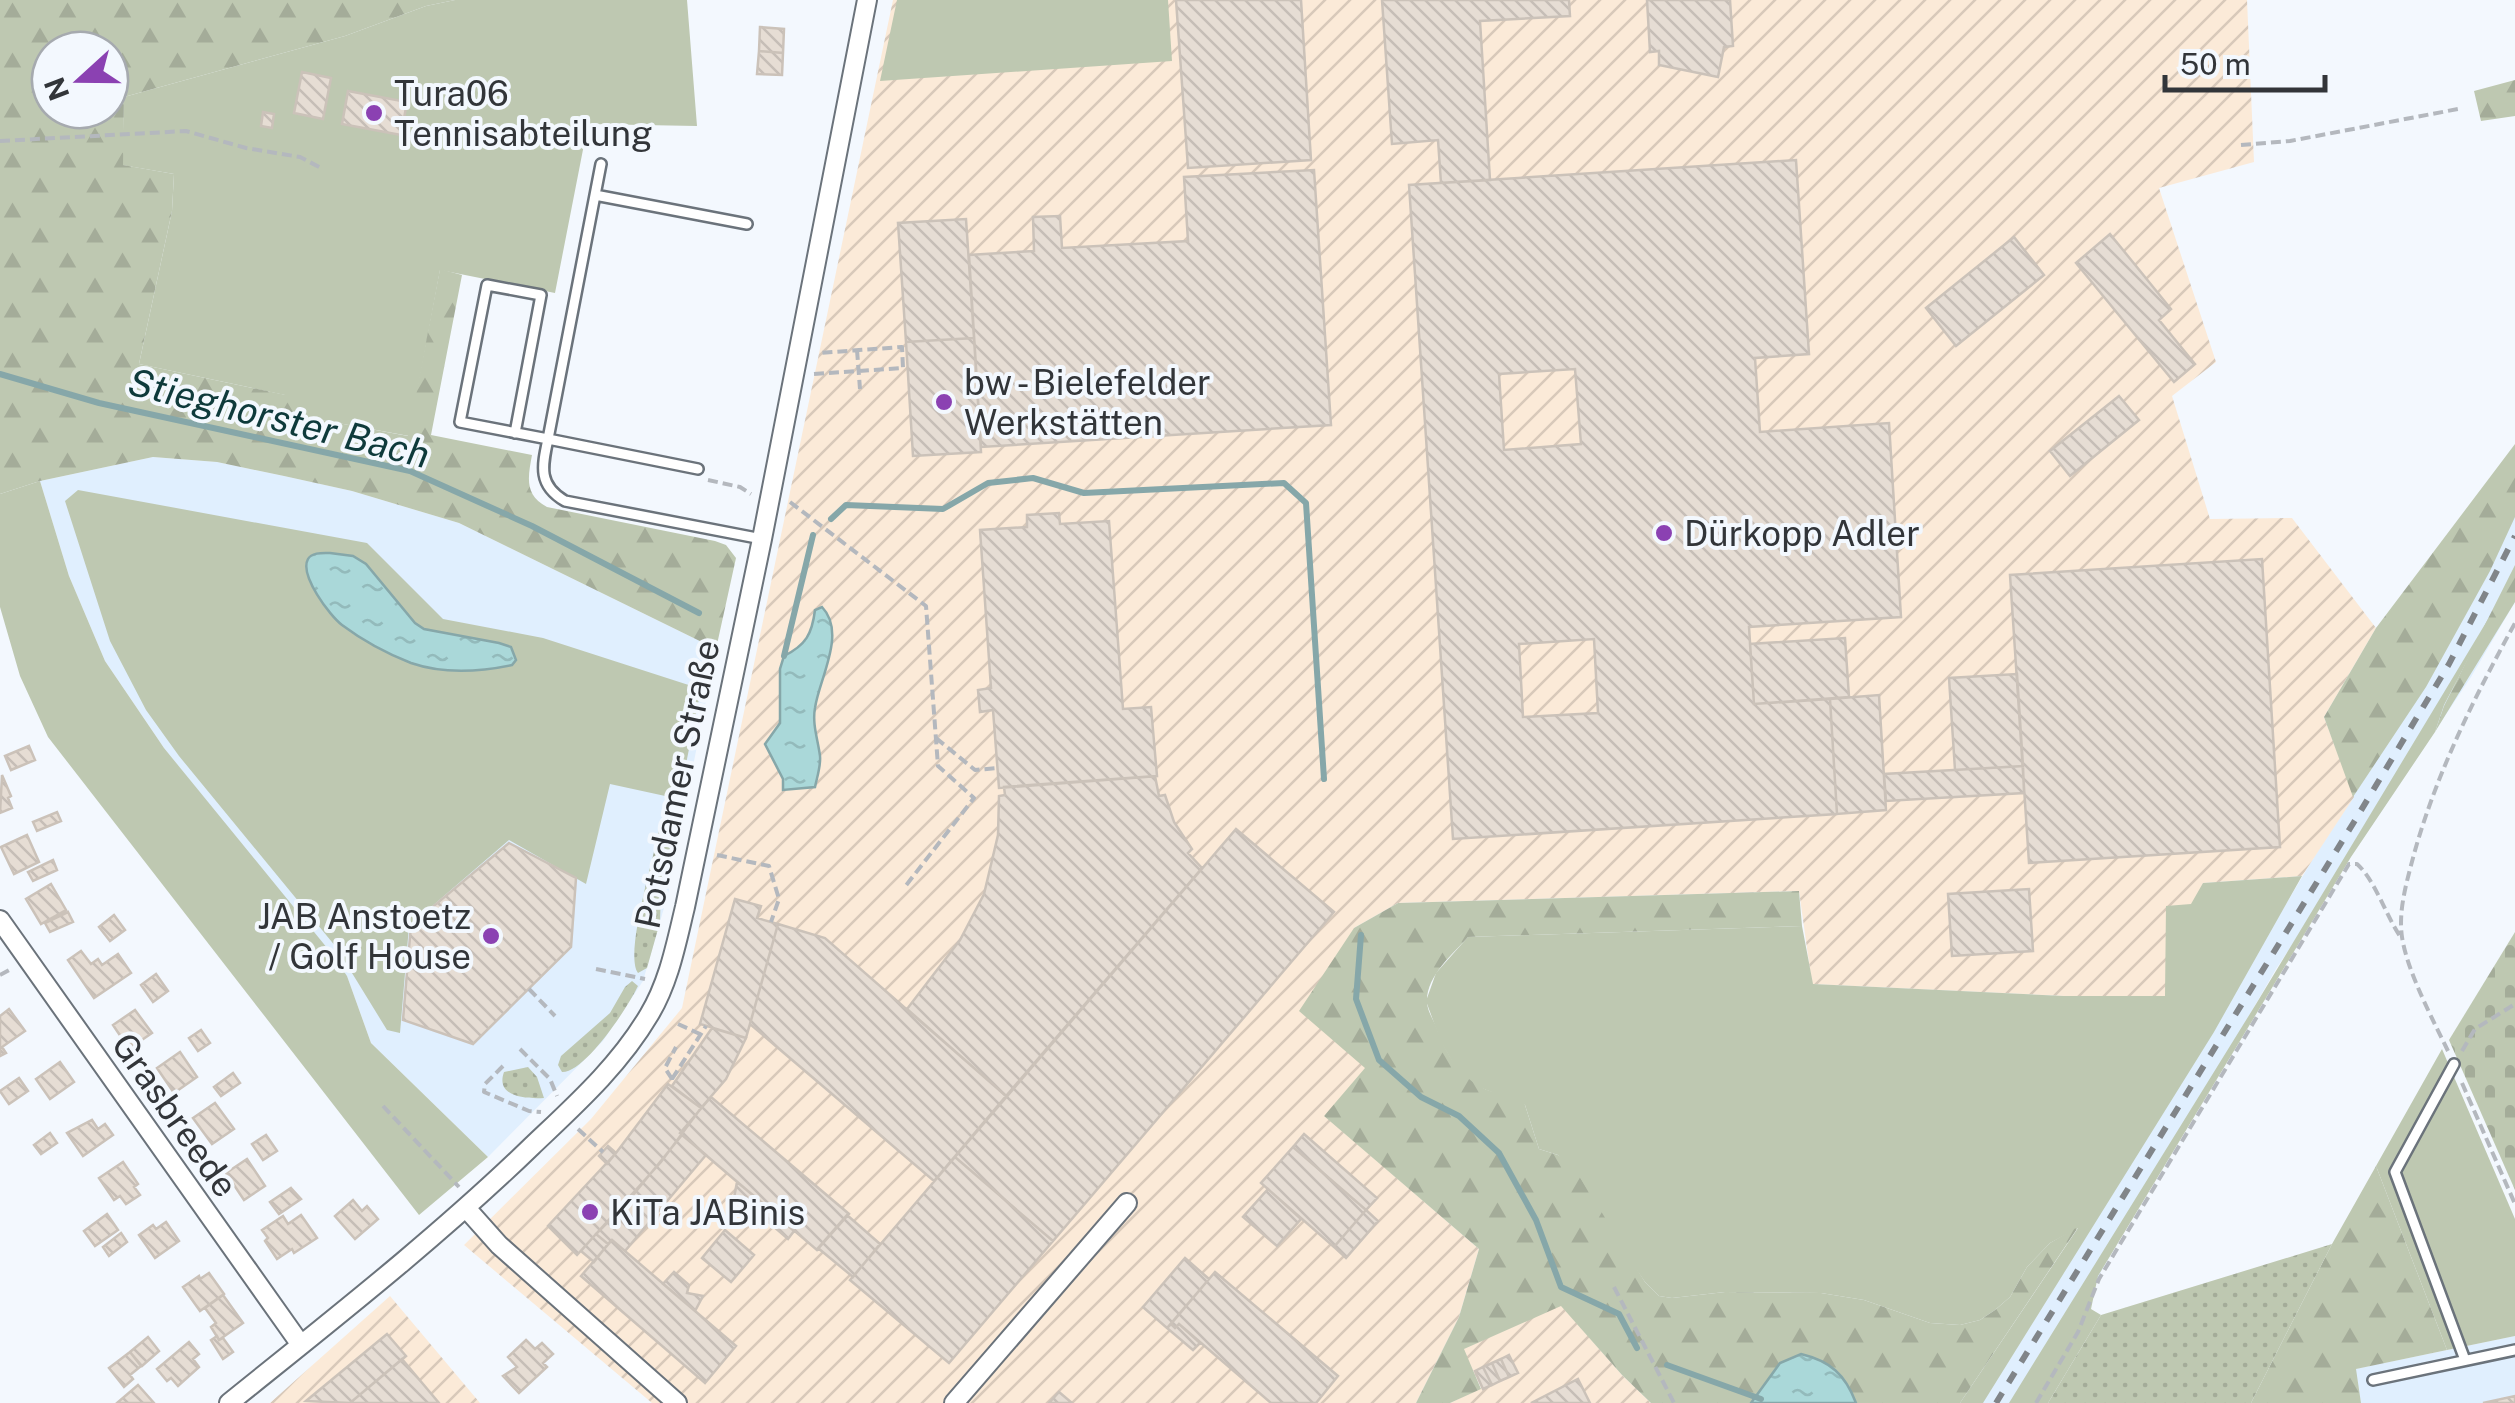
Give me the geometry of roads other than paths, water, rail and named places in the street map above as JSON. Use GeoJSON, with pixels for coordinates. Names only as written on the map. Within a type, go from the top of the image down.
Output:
{"type":"FeatureCollection","features":[{"type":"Feature","properties":{"kind":"street","name":"Potsdamer Straße"},"geometry":{"type":"LineString","coordinates":[[229,1403],[469,1205],[564,1115],[626,1049],[664,984],[685,907],[762,539],[866,0]]}},
{"type":"Feature","properties":{"kind":"street","name":"Grasbreede"},"geometry":{"type":"LineString","coordinates":[[0,920],[301,1345]]}},
{"type":"Feature","properties":{"kind":"street"},"geometry":{"type":"LineString","coordinates":[[954,1403],[1127,1203]]}},
{"type":"Feature","properties":{"kind":"street"},"geometry":{"type":"LineString","coordinates":[[469,1205],[499,1245],[678,1403]]}},
{"type":"Feature","properties":{"kind":"lane"},"geometry":{"type":"LineString","coordinates":[[601,164],[542,470],[545,484],[565,501],[762,539]]}},
{"type":"Feature","properties":{"kind":"lane"},"geometry":{"type":"LineString","coordinates":[[595,194],[747,224]]}},
{"type":"Feature","properties":{"kind":"lane"},"geometry":{"type":"LineString","coordinates":[[514,433],[541,295],[487,284],[460,422],[514,433],[548,439],[698,469]]}},
{"type":"Feature","properties":{"kind":"lane"},"geometry":{"type":"LineString","coordinates":[[2454,1064],[2395,1172],[2465,1360]]}},
{"type":"Feature","properties":{"kind":"lane"},"geometry":{"type":"LineString","coordinates":[[2374,1380],[2515,1350]]}},
{"type":"Feature","properties":{"kind":"water"},"geometry":{"type":"Polygon","coordinates":[[[330,553],[353,556],[366,564],[424,629],[511,647],[516,660],[512,665],[461,671],[411,663],[384,651],[337,620],[312,585],[306,566],[308,559],[330,553]]]}},
{"type":"Feature","properties":{"kind":"water"},"geometry":{"type":"Polygon","coordinates":[[[822,607],[829,618],[832,643],[814,714],[819,772],[815,787],[783,790],[783,779],[765,744],[780,723],[780,669],[784,656],[807,638],[815,610],[822,607]]]}},
{"type":"Feature","properties":{"kind":"water"},"geometry":{"type":"Polygon","coordinates":[[[1801,1354],[1835,1370],[1856,1403],[1751,1403],[1780,1363],[1801,1354]]]}},
{"type":"Feature","properties":{"kind":"waterway","name":"Stieghorster Bach"},"geometry":{"type":"LineString","coordinates":[[0,374],[99,403],[410,471],[532,526],[699,613]]}},
{"type":"Feature","properties":{"kind":"waterway","name":"Stieghorster Bach"},"geometry":{"type":"LineString","coordinates":[[831,519],[846,505],[943,509],[988,483],[1033,478],[1084,493],[1284,483],[1306,503],[1324,779]]}},
{"type":"Feature","properties":{"kind":"waterway","name":"Stieghorster Bach"},"geometry":{"type":"LineString","coordinates":[[784,656],[813,535]]}},
{"type":"Feature","properties":{"kind":"waterway"},"geometry":{"type":"LineString","coordinates":[[1361,935],[1356,999],[1379,1060],[1421,1097],[1459,1116],[1499,1153],[1536,1220],[1561,1287],[1619,1314],[1637,1348]]}},
{"type":"Feature","properties":{"kind":"waterway"},"geometry":{"type":"LineString","coordinates":[[1667,1365],[1761,1399]]}},
{"type":"Feature","properties":{"kind":"railway"},"geometry":{"type":"LineString","coordinates":[[1996,1403],[2449,664],[2515,536]]}},
{"type":"Feature","properties":{"kind":"place","name":"Tura06 Tennisabteilung"},"geometry":{"type":"Point","coordinates":[374,113]}},
{"type":"Feature","properties":{"kind":"place","name":"bw - Bielefelder Werkstätten"},"geometry":{"type":"Point","coordinates":[944,402]}},
{"type":"Feature","properties":{"kind":"place","name":"Dürkopp Adler"},"geometry":{"type":"Point","coordinates":[1664,533]}},
{"type":"Feature","properties":{"kind":"place","name":"JAB Anstoetz / Golf House"},"geometry":{"type":"Point","coordinates":[491,936]}},
{"type":"Feature","properties":{"kind":"place","name":"KiTa JABinis"},"geometry":{"type":"Point","coordinates":[590,1212]}}]}
